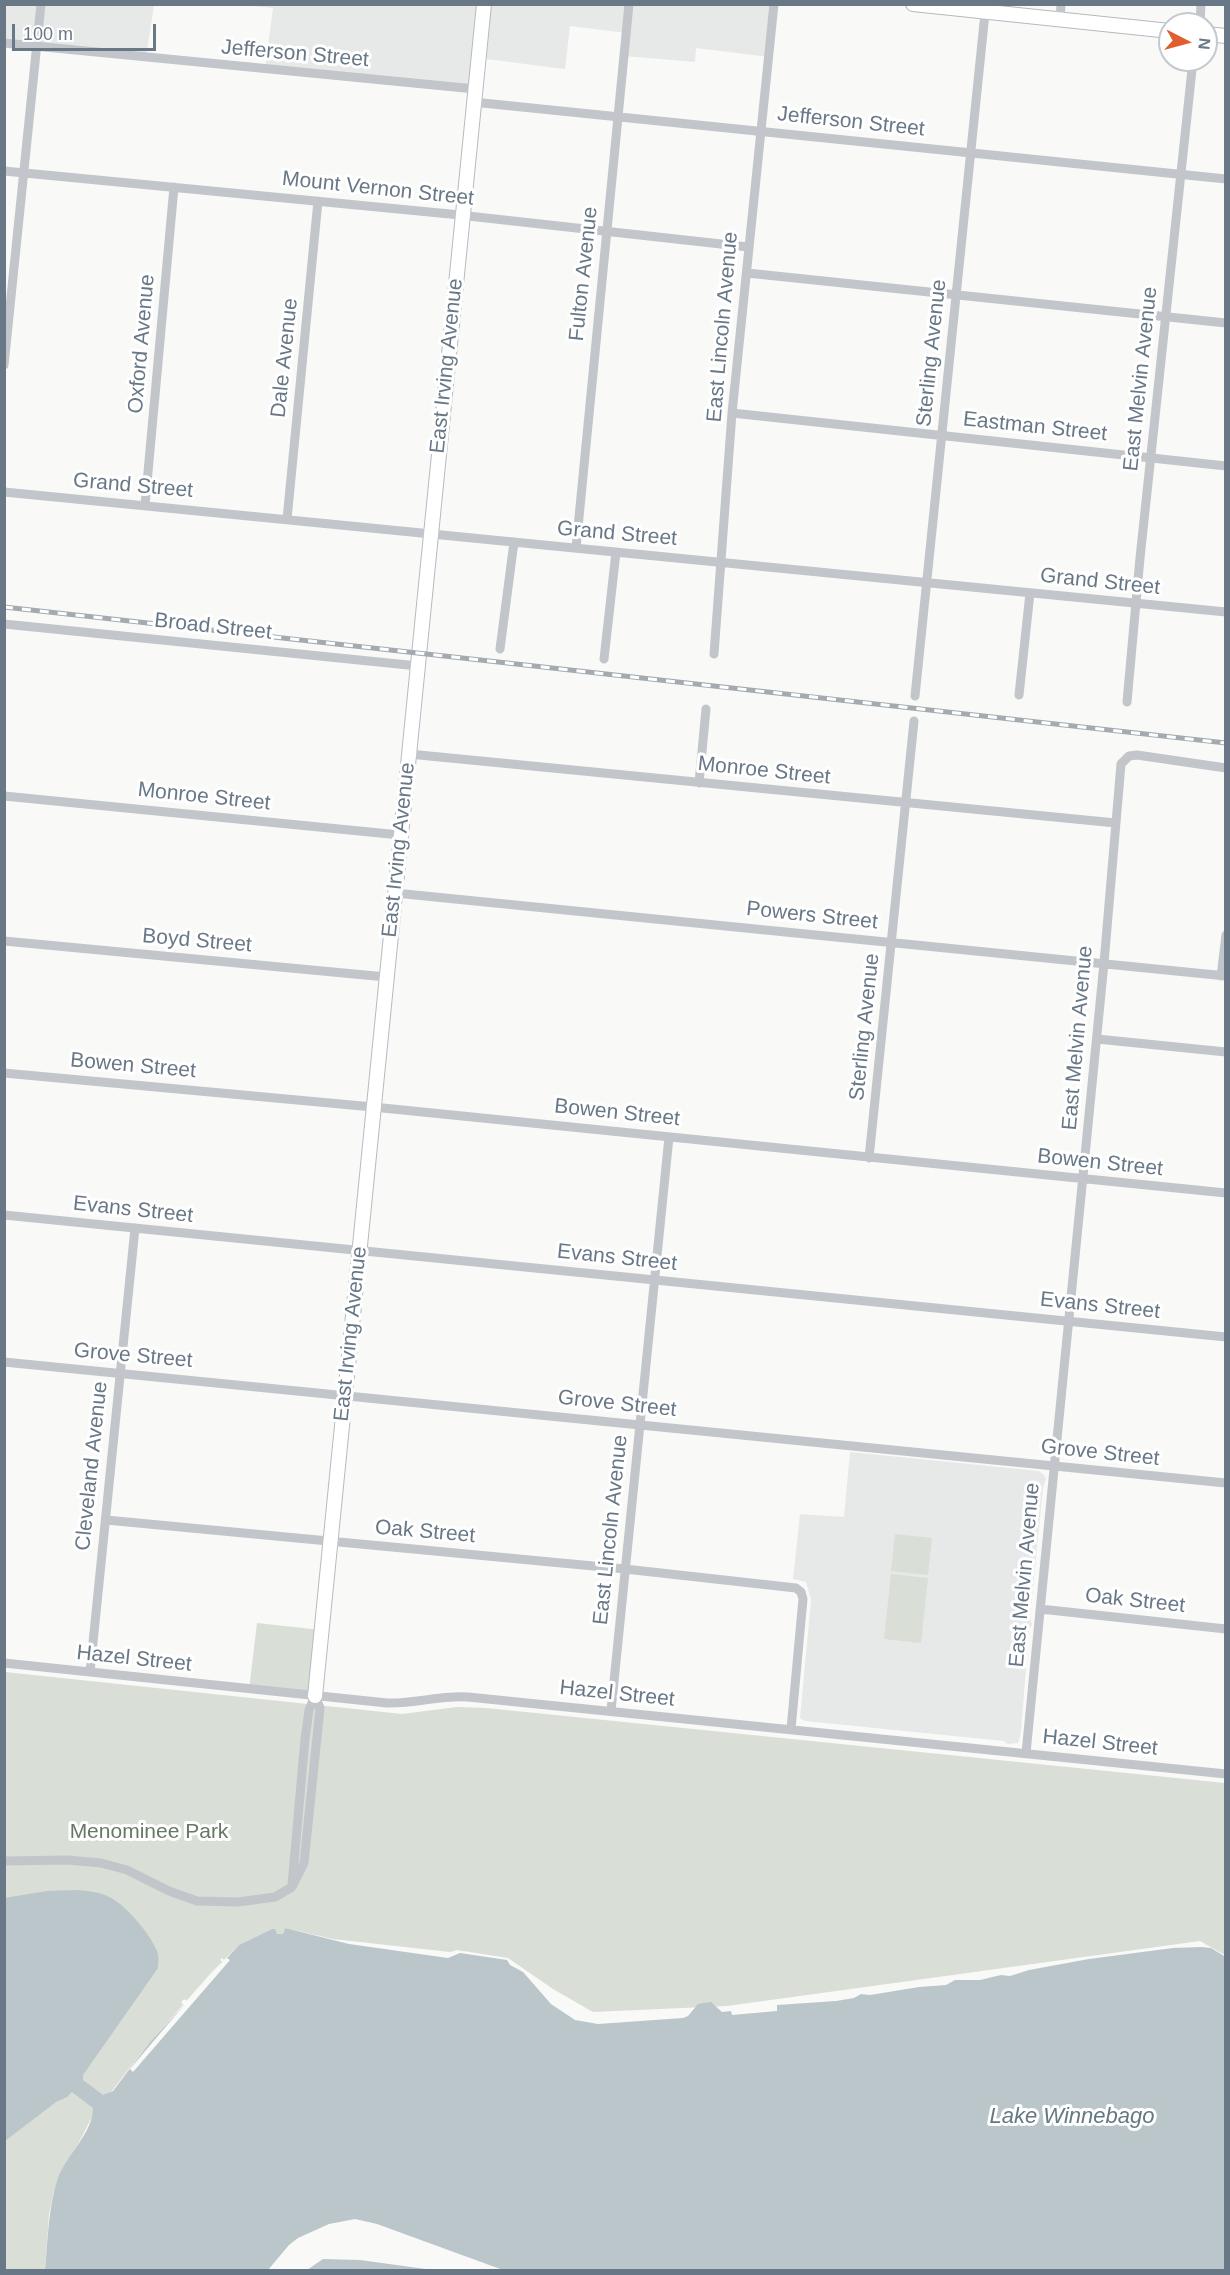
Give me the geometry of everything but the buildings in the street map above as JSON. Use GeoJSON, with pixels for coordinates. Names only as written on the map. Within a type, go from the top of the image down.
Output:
{"type":"FeatureCollection","features":[{"type":"Feature","properties":{"kind":"street"},"geometry":{"type":"LineString","coordinates":[[4,365],[41,4]]}},
{"type":"Feature","properties":{"kind":"street","name":"East Irving Avenue"},"geometry":{"type":"LineString","coordinates":[[4,1861],[68,1860],[101,1863],[127,1870],[169,1892],[196,1901],[222,1903],[275,1897],[292,1887],[302,1870],[306,1856],[320,1708],[315,1696],[484,4]]}},
{"type":"Feature","properties":{"kind":"street","name":"Fulton Avenue"},"geometry":{"type":"LineString","coordinates":[[576,548],[629,4]]}},
{"type":"Feature","properties":{"kind":"street","name":"East Lincoln Avenue"},"geometry":{"type":"LineString","coordinates":[[714,654],[719,562],[732,413],[774,4]]}},
{"type":"Feature","properties":{"kind":"street"},"geometry":{"type":"LineString","coordinates":[[913,4],[1158,30]]}},
{"type":"Feature","properties":{"kind":"street"},"geometry":{"type":"LineString","coordinates":[[1060,20],[1061,4]]}},
{"type":"Feature","properties":{"kind":"street","name":"Sterling Avenue"},"geometry":{"type":"LineString","coordinates":[[915,696],[985,13]]}},
{"type":"Feature","properties":{"kind":"street","name":"Jefferson Street"},"geometry":{"type":"LineString","coordinates":[[4,43],[474,96],[618,116],[1226,179]]}},
{"type":"Feature","properties":{"kind":"street","name":"East Melvin Avenue"},"geometry":{"type":"LineString","coordinates":[[1127,702],[1192,72]]}},
{"type":"Feature","properties":{"kind":"street","name":"Mount Vernon Street"},"geometry":{"type":"LineString","coordinates":[[4,171],[462,215],[748,247]]}},
{"type":"Feature","properties":{"kind":"street","name":"Oxford Avenue"},"geometry":{"type":"LineString","coordinates":[[145,505],[174,187]]}},
{"type":"Feature","properties":{"kind":"street","name":"Dale Avenue"},"geometry":{"type":"LineString","coordinates":[[288,519],[318,201]]}},
{"type":"Feature","properties":{"kind":"street"},"geometry":{"type":"LineString","coordinates":[[747,273],[1226,323]]}},
{"type":"Feature","properties":{"kind":"street","name":"Eastman Street"},"geometry":{"type":"LineString","coordinates":[[732,413],[1226,466]]}},
{"type":"Feature","properties":{"kind":"street","name":"Grand Street"},"geometry":{"type":"LineString","coordinates":[[4,492],[1226,612]]}},
{"type":"Feature","properties":{"kind":"street"},"geometry":{"type":"LineString","coordinates":[[500,649],[514,542]]}},
{"type":"Feature","properties":{"kind":"street"},"geometry":{"type":"LineString","coordinates":[[604,659],[616,552]]}},
{"type":"Feature","properties":{"kind":"street"},"geometry":{"type":"LineString","coordinates":[[1019,695],[1030,593]]}},
{"type":"Feature","properties":{"kind":"street","name":"Broad Street"},"geometry":{"type":"LineString","coordinates":[[4,624],[418,666]]}},
{"type":"Feature","properties":{"kind":"street"},"geometry":{"type":"LineString","coordinates":[[699,783],[706,709]]}},
{"type":"Feature","properties":{"kind":"street","name":"Sterling Avenue"},"geometry":{"type":"LineString","coordinates":[[870,1158],[914,721]]}},
{"type":"Feature","properties":{"kind":"street","name":"Monroe Street"},"geometry":{"type":"LineString","coordinates":[[409,754],[1116,823]]}},
{"type":"Feature","properties":{"kind":"street","name":"East Melvin Avenue"},"geometry":{"type":"LineString","coordinates":[[1026,1753],[1104,963],[1121,767],[1126,757],[1137,755],[1226,768]]}},
{"type":"Feature","properties":{"kind":"street","name":"Monroe Street"},"geometry":{"type":"LineString","coordinates":[[4,796],[400,835]]}},
{"type":"Feature","properties":{"kind":"street","name":"Powers Street"},"geometry":{"type":"LineString","coordinates":[[395,892],[1223,976]]}},
{"type":"Feature","properties":{"kind":"street"},"geometry":{"type":"LineString","coordinates":[[1223,976],[1226,935]]}},
{"type":"Feature","properties":{"kind":"street","name":"Boyd Street"},"geometry":{"type":"LineString","coordinates":[[4,941],[386,977]]}},
{"type":"Feature","properties":{"kind":"street"},"geometry":{"type":"LineString","coordinates":[[1096,1039],[1226,1052]]}},
{"type":"Feature","properties":{"kind":"street","name":"Bowen Street"},"geometry":{"type":"LineString","coordinates":[[4,1072],[1226,1193]]}},
{"type":"Feature","properties":{"kind":"street","name":"East Lincoln Avenue"},"geometry":{"type":"LineString","coordinates":[[611,1711],[669,1137]]}},
{"type":"Feature","properties":{"kind":"street","name":"Evans Street"},"geometry":{"type":"LineString","coordinates":[[4,1215],[1226,1336]]}},
{"type":"Feature","properties":{"kind":"street","name":"Cleveland Avenue"},"geometry":{"type":"LineString","coordinates":[[90,1672],[135,1228]]}},
{"type":"Feature","properties":{"kind":"street","name":"Grove Street"},"geometry":{"type":"LineString","coordinates":[[4,1362],[1226,1483]]}},
{"type":"Feature","properties":{"kind":"street","name":"Oak Street"},"geometry":{"type":"LineString","coordinates":[[106,1520],[625,1569],[796,1588],[802,1594],[802,1603],[791,1729]]}},
{"type":"Feature","properties":{"kind":"street","name":"Oak Street"},"geometry":{"type":"LineString","coordinates":[[1040,1609],[1226,1629]]}},
{"type":"Feature","properties":{"kind":"street","name":"Hazel Street"},"geometry":{"type":"LineString","coordinates":[[4,1663],[399,1704],[447,1696],[468,1696],[1226,1774]]}},
{"type":"Feature","properties":{"kind":"shaded area"},"geometry":{"type":"Polygon","coordinates":[[[4,5],[154,5],[146,58],[5,43],[4,5]]]}},
{"type":"Feature","properties":{"kind":"shaded area"},"geometry":{"type":"Polygon","coordinates":[[[242,5],[774,5],[769,57],[696,48],[695,62],[624,56],[626,33],[570,26],[565,69],[478,58],[475,89],[265,69],[273,8],[242,5]]]}},
{"type":"Feature","properties":{"kind":"shaded area"},"geometry":{"type":"Polygon","coordinates":[[[850,1452],[1039,1471],[1044,1475],[1046,1479],[1043,1488],[1030,1617],[1032,1625],[1029,1628],[1021,1732],[1018,1743],[1007,1744],[1004,1741],[805,1721],[800,1718],[811,1600],[806,1582],[793,1579],[800,1514],[844,1517],[850,1452]]]}},
{"type":"Feature","properties":{"kind":"green space"},"geometry":{"type":"Polygon","coordinates":[[[895,1534],[932,1538],[928,1575],[891,1571],[895,1534]]]}},
{"type":"Feature","properties":{"kind":"green space"},"geometry":{"type":"Polygon","coordinates":[[[891,1574],[928,1578],[921,1643],[884,1639],[891,1574]]]}},
{"type":"Feature","properties":{"kind":"green space"},"geometry":{"type":"Polygon","coordinates":[[[257,1623],[321,1630],[315,1696],[249,1690],[257,1623]]]}},
{"type":"Feature","properties":{"kind":"green space","name":"Menominee Park"},"geometry":{"type":"Polygon","coordinates":[[[5,1672],[402,1714],[457,1707],[486,1708],[1225,1783],[1225,1955],[1200,1941],[727,2006],[593,2012],[553,1989],[508,1958],[457,1950],[450,1952],[333,1939],[285,1928],[283,1934],[277,1934],[272,1929],[239,1945],[211,1973],[150,2042],[93,2115],[54,2191],[49,2214],[45,2270],[5,2270],[5,1672]]]}},
{"type":"Feature","properties":{"kind":"water","name":"Lake Winnebago"},"geometry":{"type":"Polygon","coordinates":[[[76,1890],[100,1893],[119,1903],[146,1932],[158,1956],[158,1968],[83,2075],[83,2080],[103,2095],[113,2091],[150,2042],[239,1945],[272,1929],[275,1929],[277,1934],[283,1934],[285,1928],[349,1944],[448,1958],[460,1953],[507,1960],[510,1965],[523,1972],[551,2004],[575,2020],[598,2024],[683,2018],[688,2016],[698,2004],[711,2002],[722,2012],[731,2011],[732,2015],[777,2011],[777,2005],[836,2001],[854,1998],[861,1994],[870,1995],[946,1985],[955,1980],[980,1980],[1001,1975],[1010,1976],[1029,1970],[1089,1959],[1173,1948],[1211,1948],[1226,1957],[1225,2270],[503,2270],[377,2224],[355,2219],[329,2224],[298,2238],[268,2270],[45,2270],[52,2200],[58,2178],[89,2126],[93,2108],[72,2092],[5,2141],[4,1898],[47,1891],[76,1890]]]}},
{"type":"Feature","properties":{"kind":"water"},"geometry":{"type":"Polygon","coordinates":[[[323,2259],[360,2260],[433,2270],[307,2270],[323,2259]]]}},
{"type":"Feature","properties":{"kind":"pier"},"geometry":{"type":"Polygon","coordinates":[[[222,1958],[230,1960],[133,2072],[130,2069],[184,2005],[181,2002],[184,1999],[187,2001],[223,1962],[220,1960],[222,1958]]]}},
{"type":"Feature","properties":{"kind":"railway"},"geometry":{"type":"LineString","coordinates":[[4,607],[1226,743]]}}]}
